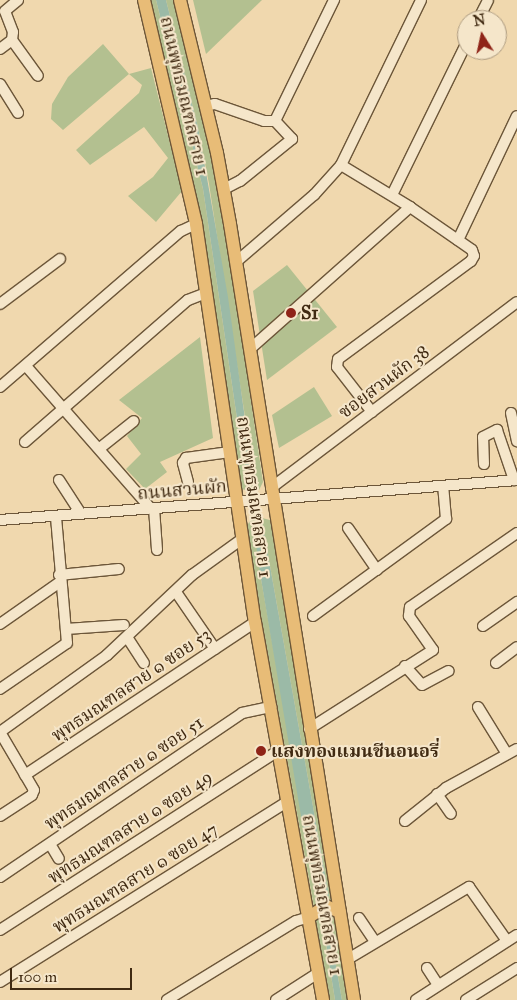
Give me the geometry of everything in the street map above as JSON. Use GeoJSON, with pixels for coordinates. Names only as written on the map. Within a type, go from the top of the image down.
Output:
{"type":"FeatureCollection","features":[{"type":"Feature","properties":{"kind":"main road","name":"ถนนพุทธมณฑลสาย 1"},"geometry":{"type":"LineString","coordinates":[[144,0],[196,224],[239,501],[242,539],[255,622],[323,1000]]}},
{"type":"Feature","properties":{"kind":"main road","name":"ถนนพุทธมณฑลสาย 1"},"geometry":{"type":"LineString","coordinates":[[180,0],[224,188],[250,349],[269,496],[354,1000]]}},
{"type":"Feature","properties":{"kind":"main road"},"geometry":{"type":"LineString","coordinates":[[309,917],[326,906],[340,912]]}},
{"type":"Feature","properties":{"kind":"street"},"geometry":{"type":"LineString","coordinates":[[18,0],[5,11],[13,32],[12,40],[38,76]]}},
{"type":"Feature","properties":{"kind":"street"},"geometry":{"type":"LineString","coordinates":[[275,121],[334,0]]}},
{"type":"Feature","properties":{"kind":"street"},"geometry":{"type":"LineString","coordinates":[[236,262],[314,195],[341,165],[421,0]]}},
{"type":"Feature","properties":{"kind":"street"},"geometry":{"type":"LineString","coordinates":[[0,49],[12,40]]}},
{"type":"Feature","properties":{"kind":"street"},"geometry":{"type":"LineString","coordinates":[[392,195],[458,60]]}},
{"type":"Feature","properties":{"kind":"street"},"geometry":{"type":"LineString","coordinates":[[0,84],[18,113]]}},
{"type":"Feature","properties":{"kind":"street"},"geometry":{"type":"LineString","coordinates":[[206,106],[214,104],[264,122],[275,121]]}},
{"type":"Feature","properties":{"kind":"street"},"geometry":{"type":"LineString","coordinates":[[458,240],[517,116]]}},
{"type":"Feature","properties":{"kind":"street"},"geometry":{"type":"LineString","coordinates":[[224,188],[240,182],[292,139],[275,121]]}},
{"type":"Feature","properties":{"kind":"street"},"geometry":{"type":"LineString","coordinates":[[341,165],[392,195],[472,250],[471,261],[338,359],[337,367],[372,412]]}},
{"type":"Feature","properties":{"kind":"street"},"geometry":{"type":"LineString","coordinates":[[250,349],[410,207]]}},
{"type":"Feature","properties":{"kind":"street"},"geometry":{"type":"LineString","coordinates":[[0,386],[26,366],[181,231],[196,224]]}},
{"type":"Feature","properties":{"kind":"street"},"geometry":{"type":"LineString","coordinates":[[0,304],[60,259]]}},
{"type":"Feature","properties":{"kind":"street"},"geometry":{"type":"LineString","coordinates":[[25,442],[188,300],[206,293]]}},
{"type":"Feature","properties":{"kind":"street","name":"ซอยสวนผัก 38"},"geometry":{"type":"LineString","coordinates":[[269,496],[372,412],[517,302]]}},
{"type":"Feature","properties":{"kind":"street"},"geometry":{"type":"LineString","coordinates":[[26,366],[153,509],[157,550]]}},
{"type":"Feature","properties":{"kind":"street"},"geometry":{"type":"LineString","coordinates":[[511,413],[517,441]]}},
{"type":"Feature","properties":{"kind":"street"},"geometry":{"type":"LineString","coordinates":[[100,448],[134,421]]}},
{"type":"Feature","properties":{"kind":"street"},"geometry":{"type":"LineString","coordinates":[[484,464],[483,437],[496,430],[499,432],[513,463],[515,480]]}},
{"type":"Feature","properties":{"kind":"street"},"geometry":{"type":"LineString","coordinates":[[188,482],[182,463],[186,458],[230,452]]}},
{"type":"Feature","properties":{"kind":"street"},"geometry":{"type":"LineString","coordinates":[[59,480],[81,514]]}},
{"type":"Feature","properties":{"kind":"street","name":"ถนนสวนผัก"},"geometry":{"type":"LineString","coordinates":[[0,520],[153,509],[239,501],[269,496],[515,480]]}},
{"type":"Feature","properties":{"kind":"street"},"geometry":{"type":"LineString","coordinates":[[313,616],[446,519],[443,486]]}},
{"type":"Feature","properties":{"kind":"street"},"geometry":{"type":"LineString","coordinates":[[0,689],[65,646],[66,629],[59,578],[56,516]]}},
{"type":"Feature","properties":{"kind":"street"},"geometry":{"type":"LineString","coordinates":[[348,528],[377,570]]}},
{"type":"Feature","properties":{"kind":"street"},"geometry":{"type":"LineString","coordinates":[[309,729],[405,666],[433,650],[409,616],[410,606],[517,533]]}},
{"type":"Feature","properties":{"kind":"street"},"geometry":{"type":"LineString","coordinates":[[0,816],[34,793],[25,775],[4,752],[0,735],[2,729],[78,677],[127,637],[192,575],[242,539]]}},
{"type":"Feature","properties":{"kind":"street"},"geometry":{"type":"LineString","coordinates":[[0,624],[59,578],[119,569]]}},
{"type":"Feature","properties":{"kind":"street"},"geometry":{"type":"LineString","coordinates":[[176,592],[215,649]]}},
{"type":"Feature","properties":{"kind":"street"},"geometry":{"type":"LineString","coordinates":[[483,626],[517,602]]}},
{"type":"Feature","properties":{"kind":"street","name":"พุทธมณฑลสาย ๑ ซอย 53"},"geometry":{"type":"LineString","coordinates":[[25,775],[255,622]]}},
{"type":"Feature","properties":{"kind":"street"},"geometry":{"type":"LineString","coordinates":[[66,629],[124,625]]}},
{"type":"Feature","properties":{"kind":"street"},"geometry":{"type":"LineString","coordinates":[[127,637],[144,663]]}},
{"type":"Feature","properties":{"kind":"street"},"geometry":{"type":"LineString","coordinates":[[496,663],[517,648]]}},
{"type":"Feature","properties":{"kind":"street"},"geometry":{"type":"LineString","coordinates":[[405,666],[422,685],[448,671]]}},
{"type":"Feature","properties":{"kind":"street","name":"พุทธมณฑลสาย ๑ ซอย 51"},"geometry":{"type":"LineString","coordinates":[[0,877],[242,713],[271,707]]}},
{"type":"Feature","properties":{"kind":"street"},"geometry":{"type":"LineString","coordinates":[[478,707],[506,754]]}},
{"type":"Feature","properties":{"kind":"street"},"geometry":{"type":"LineString","coordinates":[[405,821],[437,794],[517,749]]}},
{"type":"Feature","properties":{"kind":"street","name":"พุทธมณฑลสาย ๑ ซอย 49"},"geometry":{"type":"LineString","coordinates":[[0,930],[278,751]]}},
{"type":"Feature","properties":{"kind":"street"},"geometry":{"type":"LineString","coordinates":[[437,794],[451,814]]}},
{"type":"Feature","properties":{"kind":"street","name":"พุทธมณฑลสาย ๑ ซอย 47"},"geometry":{"type":"LineString","coordinates":[[0,982],[286,802]]}},
{"type":"Feature","properties":{"kind":"street"},"geometry":{"type":"LineString","coordinates":[[50,844],[59,859]]}},
{"type":"Feature","properties":{"kind":"street"},"geometry":{"type":"LineString","coordinates":[[348,959],[469,887],[507,941]]}},
{"type":"Feature","properties":{"kind":"street"},"geometry":{"type":"LineString","coordinates":[[167,1000],[296,921],[309,917]]}},
{"type":"Feature","properties":{"kind":"street"},"geometry":{"type":"LineString","coordinates":[[359,918],[374,942]]}},
{"type":"Feature","properties":{"kind":"street"},"geometry":{"type":"LineString","coordinates":[[416,1000],[517,935]]}},
{"type":"Feature","properties":{"kind":"street"},"geometry":{"type":"LineString","coordinates":[[427,968],[438,986]]}},
{"type":"Feature","properties":{"kind":"street"},"geometry":{"type":"LineString","coordinates":[[466,1000],[517,968]]}},
{"type":"Feature","properties":{"kind":"street"},"geometry":{"type":"LineString","coordinates":[[276,1000],[318,973]]}},
{"type":"Feature","properties":{"kind":"green space"},"geometry":{"type":"Polygon","coordinates":[[[148,0],[156,0],[203,189],[239,432],[251,484],[255,481],[209,184],[198,127],[166,0],[173,0],[205,126],[233,279],[263,482],[259,490],[241,489],[197,202],[148,0]]]}},
{"type":"Feature","properties":{"kind":"green space"},"geometry":{"type":"Polygon","coordinates":[[[193,0],[262,0],[206,54],[193,0]]]}},
{"type":"Feature","properties":{"kind":"green space"},"geometry":{"type":"Polygon","coordinates":[[[103,44],[129,74],[63,130],[51,119],[52,104],[68,77],[103,44]]]}},
{"type":"Feature","properties":{"kind":"green space"},"geometry":{"type":"Polygon","coordinates":[[[151,68],[182,191],[156,222],[128,196],[153,177],[168,158],[144,127],[90,165],[76,150],[139,93],[142,85],[129,74],[151,68]]]}},
{"type":"Feature","properties":{"kind":"green space","name":"S1"},"geometry":{"type":"Polygon","coordinates":[[[287,265],[337,327],[267,380],[253,291],[287,265]]]}},
{"type":"Feature","properties":{"kind":"green space"},"geometry":{"type":"Polygon","coordinates":[[[200,337],[213,438],[160,462],[167,472],[145,489],[126,469],[141,454],[127,436],[142,418],[119,400],[200,337]]]}},
{"type":"Feature","properties":{"kind":"green space"},"geometry":{"type":"Polygon","coordinates":[[[314,387],[332,416],[279,448],[272,415],[314,387]]]}},
{"type":"Feature","properties":{"kind":"green space"},"geometry":{"type":"Polygon","coordinates":[[[254,516],[270,520],[335,903],[314,907],[245,528],[254,516]],[[260,519],[261,579],[281,692],[329,896],[262,521],[260,519]]]}},
{"type":"Feature","properties":{"kind":"green space"},"geometry":{"type":"Polygon","coordinates":[[[330,913],[335,921],[347,1000],[342,1000],[328,920],[322,920],[335,1000],[329,1000],[315,919],[330,913]]]}},
{"type":"Feature","properties":{"kind":"shaded area"},"geometry":{"type":"Polygon","coordinates":[[[156,0],[166,0],[198,127],[228,297],[254,483],[251,484],[246,470],[239,432],[203,189],[156,0]]]}},
{"type":"Feature","properties":{"kind":"shaded area"},"geometry":{"type":"Polygon","coordinates":[[[257,519],[262,521],[329,896],[326,897],[320,898],[318,894],[304,834],[261,579],[253,523],[257,519]]]}},
{"type":"Feature","properties":{"kind":"shaded area"},"geometry":{"type":"Polygon","coordinates":[[[326,917],[342,1000],[335,1000],[322,919],[326,917]]]}},
{"type":"Feature","properties":{"kind":"place","name":"S1"},"geometry":{"type":"Point","coordinates":[291,313]}},
{"type":"Feature","properties":{"kind":"place","name":"แสงทองแมนชีนอนอรี่"},"geometry":{"type":"Point","coordinates":[261,751]}}]}
